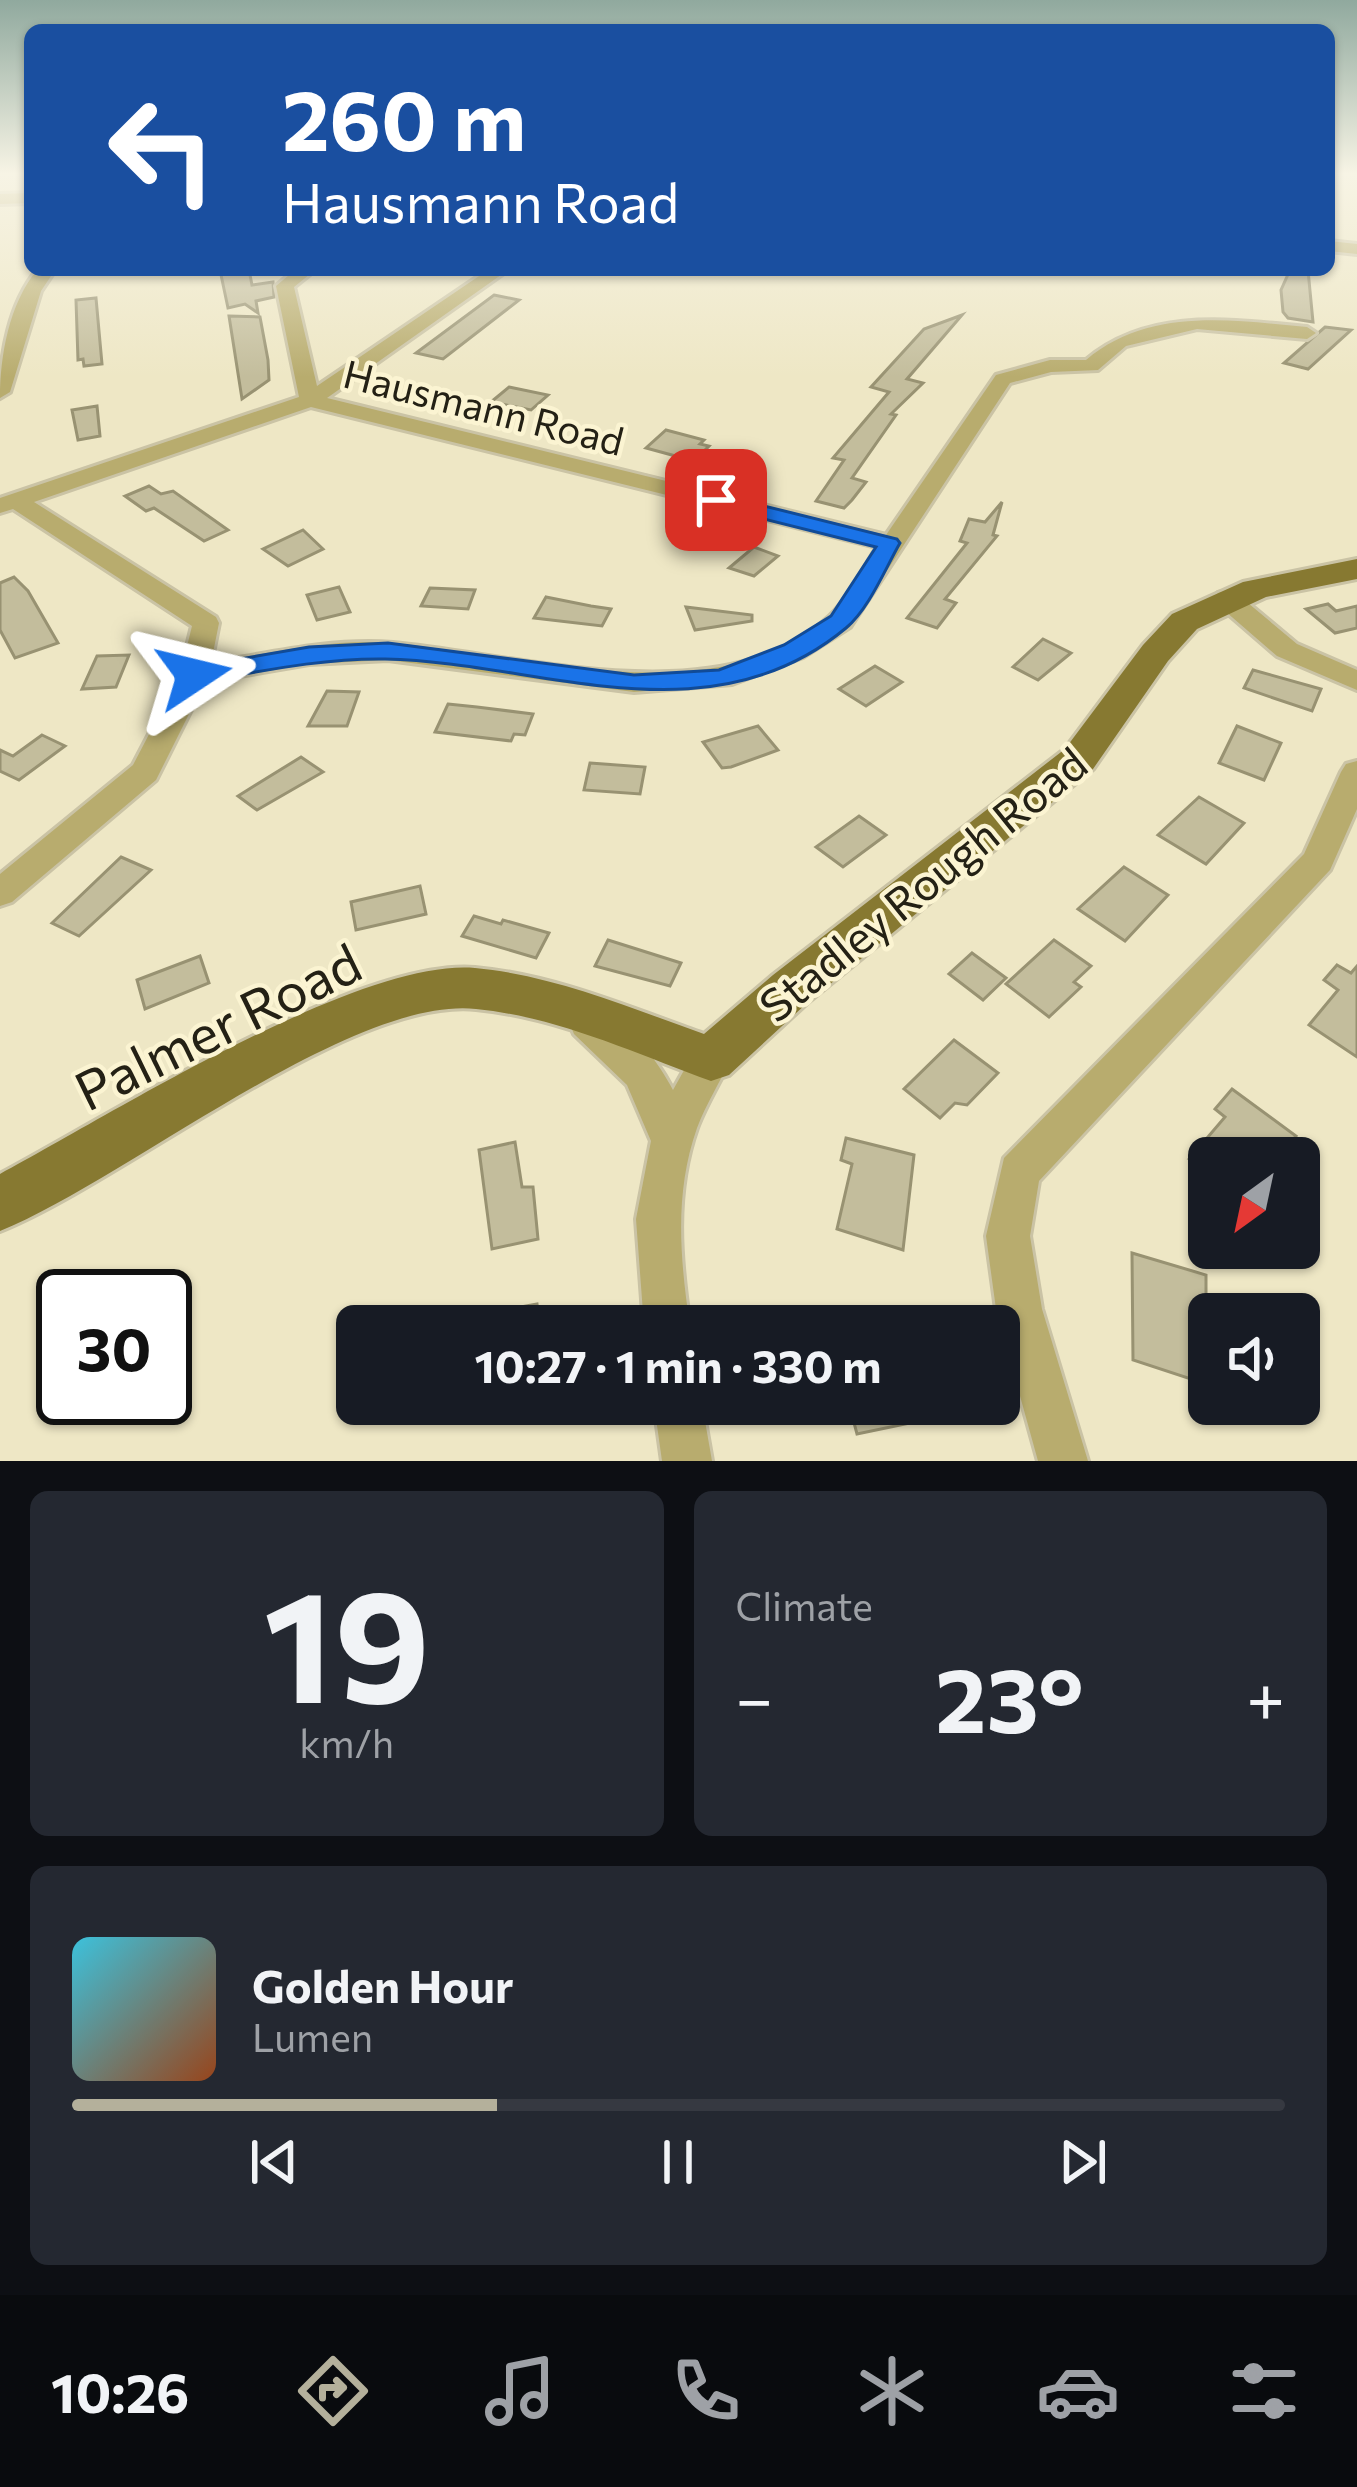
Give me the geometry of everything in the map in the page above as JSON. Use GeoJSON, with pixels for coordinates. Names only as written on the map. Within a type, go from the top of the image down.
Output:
{"type":"FeatureCollection","features":[{"type":"Feature","properties":{"kind":"main road","name":"Stadley Rough Road"},"geometry":{"type":"LineString","coordinates":[[711,1059],[790,989],[1078,759],[1107,727],[1168,636],[1227,599],[1357,569]]}},
{"type":"Feature","properties":{"kind":"main road","name":"Palmer Road"},"geometry":{"type":"LineString","coordinates":[[0,1204],[322,1026],[411,996],[472,988],[569,1007],[711,1059]]}},
{"type":"Feature","properties":{"kind":"street"},"geometry":{"type":"LineString","coordinates":[[0,392],[14,365],[30,290],[41,276]]}},
{"type":"Feature","properties":{"kind":"street"},"geometry":{"type":"LineString","coordinates":[[298,276],[285,286],[310,400],[490,276]]}},
{"type":"Feature","properties":{"kind":"street"},"geometry":{"type":"LineString","coordinates":[[194,675],[309,655],[388,651],[634,683],[722,678],[793,651],[840,621],[1003,379],[1050,366],[1091,366],[1119,342],[1197,323],[1307,333]]}},
{"type":"Feature","properties":{"kind":"street","name":"Hausmann Road"},"geometry":{"type":"LineString","coordinates":[[8,503],[310,400],[889,543]]}},
{"type":"Feature","properties":{"kind":"street"},"geometry":{"type":"LineString","coordinates":[[0,893],[145,772],[194,675],[206,623],[8,503]]}},
{"type":"Feature","properties":{"kind":"street"},"geometry":{"type":"LineString","coordinates":[[1227,599],[1287,650],[1357,681]]}},
{"type":"Feature","properties":{"kind":"street"},"geometry":{"type":"LineString","coordinates":[[1063,1461],[1018,1310],[1008,1236],[1019,1172],[1318,861],[1357,772]]}},
{"type":"Feature","properties":{"kind":"street","name":"Palmer Road"},"geometry":{"type":"LineString","coordinates":[[569,1007],[630,1055],[658,1093],[671,1139]]}},
{"type":"Feature","properties":{"kind":"street","name":"Stadley Rough Road"},"geometry":{"type":"LineString","coordinates":[[666,1305],[657,1183],[680,1109],[711,1059]]}},
{"type":"Feature","properties":{"kind":"street"},"geometry":{"type":"LineString","coordinates":[[681,1425],[687,1461]]}},
{"type":"Feature","properties":{"kind":"building"},"geometry":{"type":"Polygon","coordinates":[[[221,276],[250,276],[252,285],[273,282],[274,297],[256,301],[258,313],[245,304],[228,308],[221,276]]]}},
{"type":"Feature","properties":{"kind":"building"},"geometry":{"type":"Polygon","coordinates":[[[1287,276],[1309,276],[1313,322],[1288,318],[1281,290],[1287,276]]]}},
{"type":"Feature","properties":{"kind":"building"},"geometry":{"type":"Polygon","coordinates":[[[494,295],[519,300],[443,359],[416,353],[494,295]]]}},
{"type":"Feature","properties":{"kind":"building"},"geometry":{"type":"Polygon","coordinates":[[[96,298],[102,364],[84,366],[83,359],[78,360],[76,300],[96,298]]]}},
{"type":"Feature","properties":{"kind":"building"},"geometry":{"type":"Polygon","coordinates":[[[962,315],[907,379],[923,383],[891,414],[896,415],[852,478],[866,482],[852,500],[844,508],[816,501],[844,460],[833,458],[889,392],[871,387],[924,329],[962,315]]]}},
{"type":"Feature","properties":{"kind":"building"},"geometry":{"type":"Polygon","coordinates":[[[229,316],[260,317],[268,360],[269,380],[242,399],[229,316]]]}},
{"type":"Feature","properties":{"kind":"building"},"geometry":{"type":"Polygon","coordinates":[[[1325,327],[1351,330],[1308,369],[1284,363],[1325,327]]]}},
{"type":"Feature","properties":{"kind":"building"},"geometry":{"type":"Polygon","coordinates":[[[509,387],[548,395],[531,410],[491,402],[509,387]]]}},
{"type":"Feature","properties":{"kind":"building"},"geometry":{"type":"Polygon","coordinates":[[[97,406],[100,436],[78,440],[72,410],[97,406]]]}},
{"type":"Feature","properties":{"kind":"building"},"geometry":{"type":"Polygon","coordinates":[[[666,430],[704,440],[700,444],[709,446],[694,461],[646,448],[666,430]]]}},
{"type":"Feature","properties":{"kind":"building"},"geometry":{"type":"Polygon","coordinates":[[[149,486],[161,494],[173,491],[228,530],[204,541],[154,508],[146,511],[125,496],[149,486]]]}},
{"type":"Feature","properties":{"kind":"building"},"geometry":{"type":"Polygon","coordinates":[[[1002,502],[993,535],[997,536],[945,599],[956,603],[937,628],[907,618],[967,543],[960,541],[969,519],[985,522],[1002,502]]]}},
{"type":"Feature","properties":{"kind":"building"},"geometry":{"type":"Polygon","coordinates":[[[303,530],[323,549],[288,566],[263,549],[303,530]]]}},
{"type":"Feature","properties":{"kind":"building"},"geometry":{"type":"Polygon","coordinates":[[[754,547],[778,556],[754,576],[729,568],[754,547]]]}},
{"type":"Feature","properties":{"kind":"building"},"geometry":{"type":"Polygon","coordinates":[[[14,577],[28,591],[58,643],[15,658],[0,630],[0,583],[14,577]]]}},
{"type":"Feature","properties":{"kind":"building"},"geometry":{"type":"Polygon","coordinates":[[[339,587],[350,612],[317,620],[307,595],[339,587]]]}},
{"type":"Feature","properties":{"kind":"building"},"geometry":{"type":"Polygon","coordinates":[[[430,588],[475,590],[468,609],[421,606],[430,588]]]}},
{"type":"Feature","properties":{"kind":"building"},"geometry":{"type":"Polygon","coordinates":[[[546,597],[611,609],[602,626],[534,618],[546,597]]]}},
{"type":"Feature","properties":{"kind":"building"},"geometry":{"type":"Polygon","coordinates":[[[1328,604],[1336,611],[1357,606],[1357,628],[1335,633],[1306,609],[1328,604]]]}},
{"type":"Feature","properties":{"kind":"building"},"geometry":{"type":"Polygon","coordinates":[[[686,607],[752,615],[752,621],[695,630],[686,607]]]}},
{"type":"Feature","properties":{"kind":"building"},"geometry":{"type":"Polygon","coordinates":[[[1043,639],[1071,653],[1038,680],[1013,667],[1043,639]]]}},
{"type":"Feature","properties":{"kind":"building"},"geometry":{"type":"Polygon","coordinates":[[[129,655],[116,687],[82,689],[97,656],[129,655]]]}},
{"type":"Feature","properties":{"kind":"building"},"geometry":{"type":"Polygon","coordinates":[[[875,666],[902,682],[866,706],[839,689],[875,666]]]}},
{"type":"Feature","properties":{"kind":"building"},"geometry":{"type":"Polygon","coordinates":[[[1253,670],[1321,689],[1312,711],[1244,688],[1253,670]]]}},
{"type":"Feature","properties":{"kind":"building"},"geometry":{"type":"Polygon","coordinates":[[[327,691],[359,692],[347,726],[308,726],[327,691]]]}},
{"type":"Feature","properties":{"kind":"building"},"geometry":{"type":"Polygon","coordinates":[[[448,704],[533,714],[525,735],[514,734],[511,741],[435,732],[448,704]]]}},
{"type":"Feature","properties":{"kind":"building"},"geometry":{"type":"Polygon","coordinates":[[[758,726],[778,750],[731,767],[722,768],[703,742],[758,726]]]}},
{"type":"Feature","properties":{"kind":"building"},"geometry":{"type":"Polygon","coordinates":[[[1237,726],[1281,743],[1264,780],[1219,763],[1237,726]]]}},
{"type":"Feature","properties":{"kind":"building"},"geometry":{"type":"Polygon","coordinates":[[[42,735],[65,746],[19,780],[0,771],[0,750],[13,756],[42,735]]]}},
{"type":"Feature","properties":{"kind":"building"},"geometry":{"type":"Polygon","coordinates":[[[301,757],[323,772],[257,810],[238,796],[301,757]]]}},
{"type":"Feature","properties":{"kind":"building"},"geometry":{"type":"Polygon","coordinates":[[[590,763],[645,767],[640,794],[584,790],[590,763]]]}},
{"type":"Feature","properties":{"kind":"building"},"geometry":{"type":"Polygon","coordinates":[[[1199,797],[1244,823],[1206,864],[1158,835],[1199,797]]]}},
{"type":"Feature","properties":{"kind":"building"},"geometry":{"type":"Polygon","coordinates":[[[859,816],[886,835],[843,867],[816,847],[859,816]]]}},
{"type":"Feature","properties":{"kind":"building"},"geometry":{"type":"Polygon","coordinates":[[[121,857],[151,870],[79,936],[52,923],[121,857]]]}},
{"type":"Feature","properties":{"kind":"building"},"geometry":{"type":"Polygon","coordinates":[[[1124,867],[1168,895],[1125,941],[1078,909],[1124,867]]]}},
{"type":"Feature","properties":{"kind":"building"},"geometry":{"type":"Polygon","coordinates":[[[420,886],[426,914],[356,930],[351,902],[420,886]]]}},
{"type":"Feature","properties":{"kind":"building"},"geometry":{"type":"Polygon","coordinates":[[[474,916],[549,933],[536,958],[462,936],[474,916]]]}},
{"type":"Feature","properties":{"kind":"building"},"geometry":{"type":"Polygon","coordinates":[[[608,940],[681,963],[670,986],[595,966],[608,940]]]}},
{"type":"Feature","properties":{"kind":"building"},"geometry":{"type":"Polygon","coordinates":[[[1054,940],[1091,966],[1074,982],[1081,987],[1049,1017],[1006,984],[1054,940]]]}},
{"type":"Feature","properties":{"kind":"building"},"geometry":{"type":"Polygon","coordinates":[[[972,953],[1006,978],[983,1000],[949,974],[972,953]]]}},
{"type":"Feature","properties":{"kind":"building"},"geometry":{"type":"Polygon","coordinates":[[[200,956],[209,983],[145,1009],[137,980],[200,956]]]}},
{"type":"Feature","properties":{"kind":"building"},"geometry":{"type":"Polygon","coordinates":[[[1337,965],[1351,973],[1357,966],[1357,1057],[1309,1025],[1338,990],[1324,980],[1337,965]]]}},
{"type":"Feature","properties":{"kind":"building"},"geometry":{"type":"Polygon","coordinates":[[[954,1040],[998,1073],[967,1105],[955,1103],[940,1118],[904,1089],[954,1040]]]}},
{"type":"Feature","properties":{"kind":"building"},"geometry":{"type":"Polygon","coordinates":[[[1232,1089],[1296,1136],[1208,1137],[1225,1117],[1215,1109],[1232,1089]]]}},
{"type":"Feature","properties":{"kind":"building"},"geometry":{"type":"Polygon","coordinates":[[[846,1138],[914,1155],[903,1250],[837,1229],[852,1164],[841,1160],[846,1138]]]}},
{"type":"Feature","properties":{"kind":"building"},"geometry":{"type":"Polygon","coordinates":[[[515,1142],[522,1187],[533,1187],[538,1239],[492,1249],[479,1150],[515,1142]]]}},
{"type":"Feature","properties":{"kind":"building"},"geometry":{"type":"Polygon","coordinates":[[[1132,1253],[1206,1275],[1206,1293],[1188,1293],[1188,1378],[1133,1360],[1132,1253]]]}},
{"type":"Feature","properties":{"kind":"building"},"geometry":{"type":"Polygon","coordinates":[[[855,1425],[900,1425],[857,1434],[855,1425]]]}},
{"type":"Feature","properties":{"kind":"route"},"geometry":{"type":"LineString","coordinates":[[194,675],[309,655],[388,651],[634,683],[722,678],[793,651],[840,621],[889,543],[716,500]]}}]}
